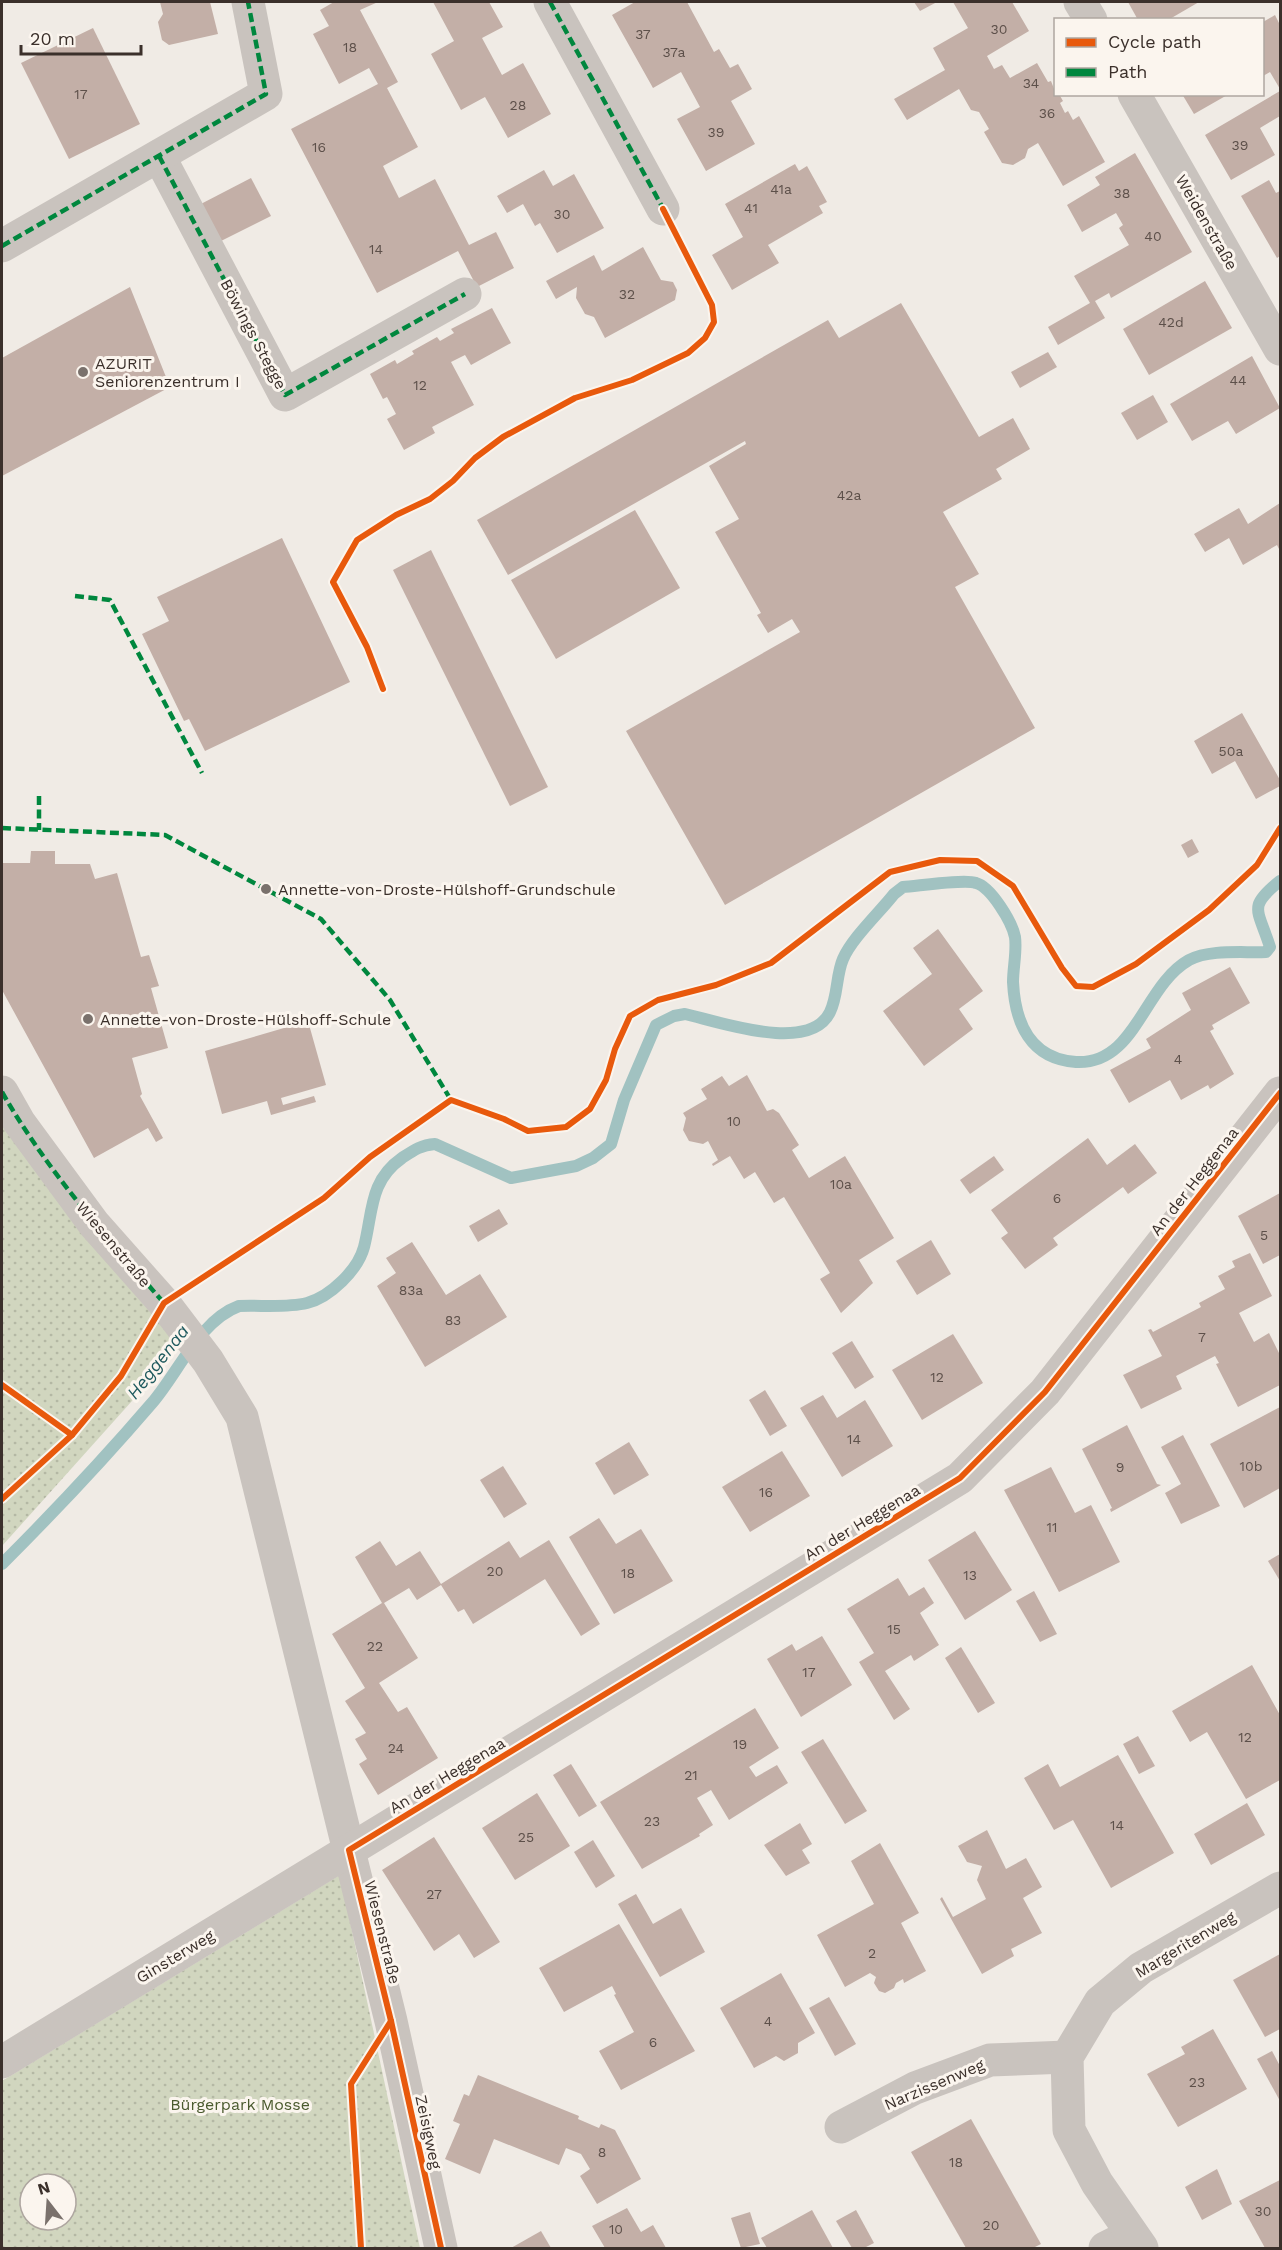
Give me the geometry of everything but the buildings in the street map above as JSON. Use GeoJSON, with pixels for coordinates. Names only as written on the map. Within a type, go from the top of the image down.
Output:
{"type":"FeatureCollection","features":[{"type":"Feature","properties":{"kind":"street"},"geometry":{"type":"LineString","coordinates":[[2,246],[266,94],[248,2]]}},
{"type":"Feature","properties":{"kind":"street"},"geometry":{"type":"LineString","coordinates":[[550,2],[663,209]]}},
{"type":"Feature","properties":{"kind":"street"},"geometry":{"type":"LineString","coordinates":[[1080,2],[1090,18]]}},
{"type":"Feature","properties":{"kind":"street","name":"Weidenstraße"},"geometry":{"type":"LineString","coordinates":[[1135,96],[1281,350]]}},
{"type":"Feature","properties":{"kind":"street","name":"Böwings Stegge"},"geometry":{"type":"LineString","coordinates":[[159,156],[285,395],[465,294]]}},
{"type":"Feature","properties":{"kind":"street","name":"Wiesenstraße"},"geometry":{"type":"LineString","coordinates":[[2,1092],[19,1122],[94,1224],[164,1303],[208,1361],[243,1417],[391,2021]]}},
{"type":"Feature","properties":{"kind":"street","name":"An der Heggenaa"},"geometry":{"type":"LineString","coordinates":[[349,1850],[960,1478],[1045,1392],[1281,1093]]}},
{"type":"Feature","properties":{"kind":"street","name":"Ginsterweg"},"geometry":{"type":"LineString","coordinates":[[2,2062],[349,1850]]}},
{"type":"Feature","properties":{"kind":"street","name":"Margeritenweg"},"geometry":{"type":"LineString","coordinates":[[1067,2057],[1100,2002],[1141,1968],[1281,1888]]}},
{"type":"Feature","properties":{"kind":"street","name":"Zeisigweg"},"geometry":{"type":"LineString","coordinates":[[391,2021],[441,2248]]}},
{"type":"Feature","properties":{"kind":"street"},"geometry":{"type":"LineString","coordinates":[[1067,2057],[1070,2130],[1126,2244]]}},
{"type":"Feature","properties":{"kind":"street","name":"Narzissenweg"},"geometry":{"type":"LineString","coordinates":[[841,2127],[915,2088],[990,2060],[1067,2057]]}},
{"type":"Feature","properties":{"kind":"green space"},"geometry":{"type":"Polygon","coordinates":[[[2,1092],[192,1334],[2,1546],[2,1092]]]}},
{"type":"Feature","properties":{"kind":"green space","name":"Bürgerpark Mosse"},"geometry":{"type":"Polygon","coordinates":[[[340,1875],[420,2248],[2,2248],[2,2081],[340,1875]]]}},
{"type":"Feature","properties":{"kind":"waterway","name":"Heggenaa"},"geometry":{"type":"LineString","coordinates":[[2,1564],[134,1424],[162,1391],[201,1335],[225,1313],[239,1306],[282,1306],[307,1303],[325,1295],[342,1281],[361,1256],[378,1187],[391,1167],[402,1158],[418,1148],[435,1144],[511,1178],[576,1166],[593,1158],[611,1144],[624,1100],[656,1025],[674,1016],[685,1014],[763,1032],[804,1031],[819,1024],[833,1006],[841,965],[847,951],[859,934],[903,887],[970,882],[988,891],[1005,914],[1015,937],[1014,997],[1022,1025],[1036,1046],[1047,1054],[1076,1062],[1096,1060],[1112,1051],[1126,1038],[1160,987],[1173,972],[1189,960],[1207,954],[1266,952],[1270,947],[1259,916],[1259,903],[1280,881]]}},
{"type":"Feature","properties":{"kind":"marked path"},"geometry":{"type":"LineString","coordinates":[[2,246],[266,94],[248,2]]}},
{"type":"Feature","properties":{"kind":"marked path"},"geometry":{"type":"LineString","coordinates":[[550,2],[665,212]]}},
{"type":"Feature","properties":{"kind":"marked path"},"geometry":{"type":"LineString","coordinates":[[159,156],[285,395],[465,294]]}},
{"type":"Feature","properties":{"kind":"marked path"},"geometry":{"type":"LineString","coordinates":[[75,596],[110,600],[202,773]]}},
{"type":"Feature","properties":{"kind":"marked path"},"geometry":{"type":"LineString","coordinates":[[39,796],[39,830]]}},
{"type":"Feature","properties":{"kind":"marked path"},"geometry":{"type":"LineString","coordinates":[[2,828],[165,835],[321,919],[390,1000],[451,1100]]}},
{"type":"Feature","properties":{"kind":"marked path"},"geometry":{"type":"LineString","coordinates":[[2,1092],[57,1175],[98,1227],[164,1303]]}},
{"type":"Feature","properties":{"kind":"cycle path"},"geometry":{"type":"LineString","coordinates":[[383,689],[367,647],[333,582],[357,540],[396,515],[430,499],[453,481],[475,458],[503,437],[575,398],[632,380],[688,353],[705,338],[714,322],[712,305],[663,209]]}},
{"type":"Feature","properties":{"kind":"cycle path"},"geometry":{"type":"LineString","coordinates":[[2,1499],[72,1435],[121,1376],[164,1303],[324,1198],[370,1157],[451,1100],[504,1119],[528,1131],[566,1127],[590,1109],[606,1080],[615,1049],[630,1016],[658,1000],[716,985],[771,963],[890,872],[940,860],[977,861],[1013,886],[1062,968],[1076,986],[1093,987],[1136,964],[1209,910],[1257,865],[1280,828]]}},
{"type":"Feature","properties":{"kind":"cycle path"},"geometry":{"type":"LineString","coordinates":[[441,2248],[391,2021],[349,1850],[960,1478],[1045,1392],[1280,1093]]}},
{"type":"Feature","properties":{"kind":"cycle path"},"geometry":{"type":"LineString","coordinates":[[2,1385],[72,1435]]}},
{"type":"Feature","properties":{"kind":"cycle path"},"geometry":{"type":"LineString","coordinates":[[361,2248],[351,2084],[391,2021]]}},
{"type":"Feature","properties":{"kind":"place","name":"AZURIT Seniorenzentrum I"},"geometry":{"type":"Point","coordinates":[83,372]}},
{"type":"Feature","properties":{"kind":"place","name":"Annette-von-Droste-Hülshoff-Grundschule"},"geometry":{"type":"Point","coordinates":[266,889]}},
{"type":"Feature","properties":{"kind":"place","name":"Annette-von-Droste-Hülshoff-Schule"},"geometry":{"type":"Point","coordinates":[88,1019]}}]}
